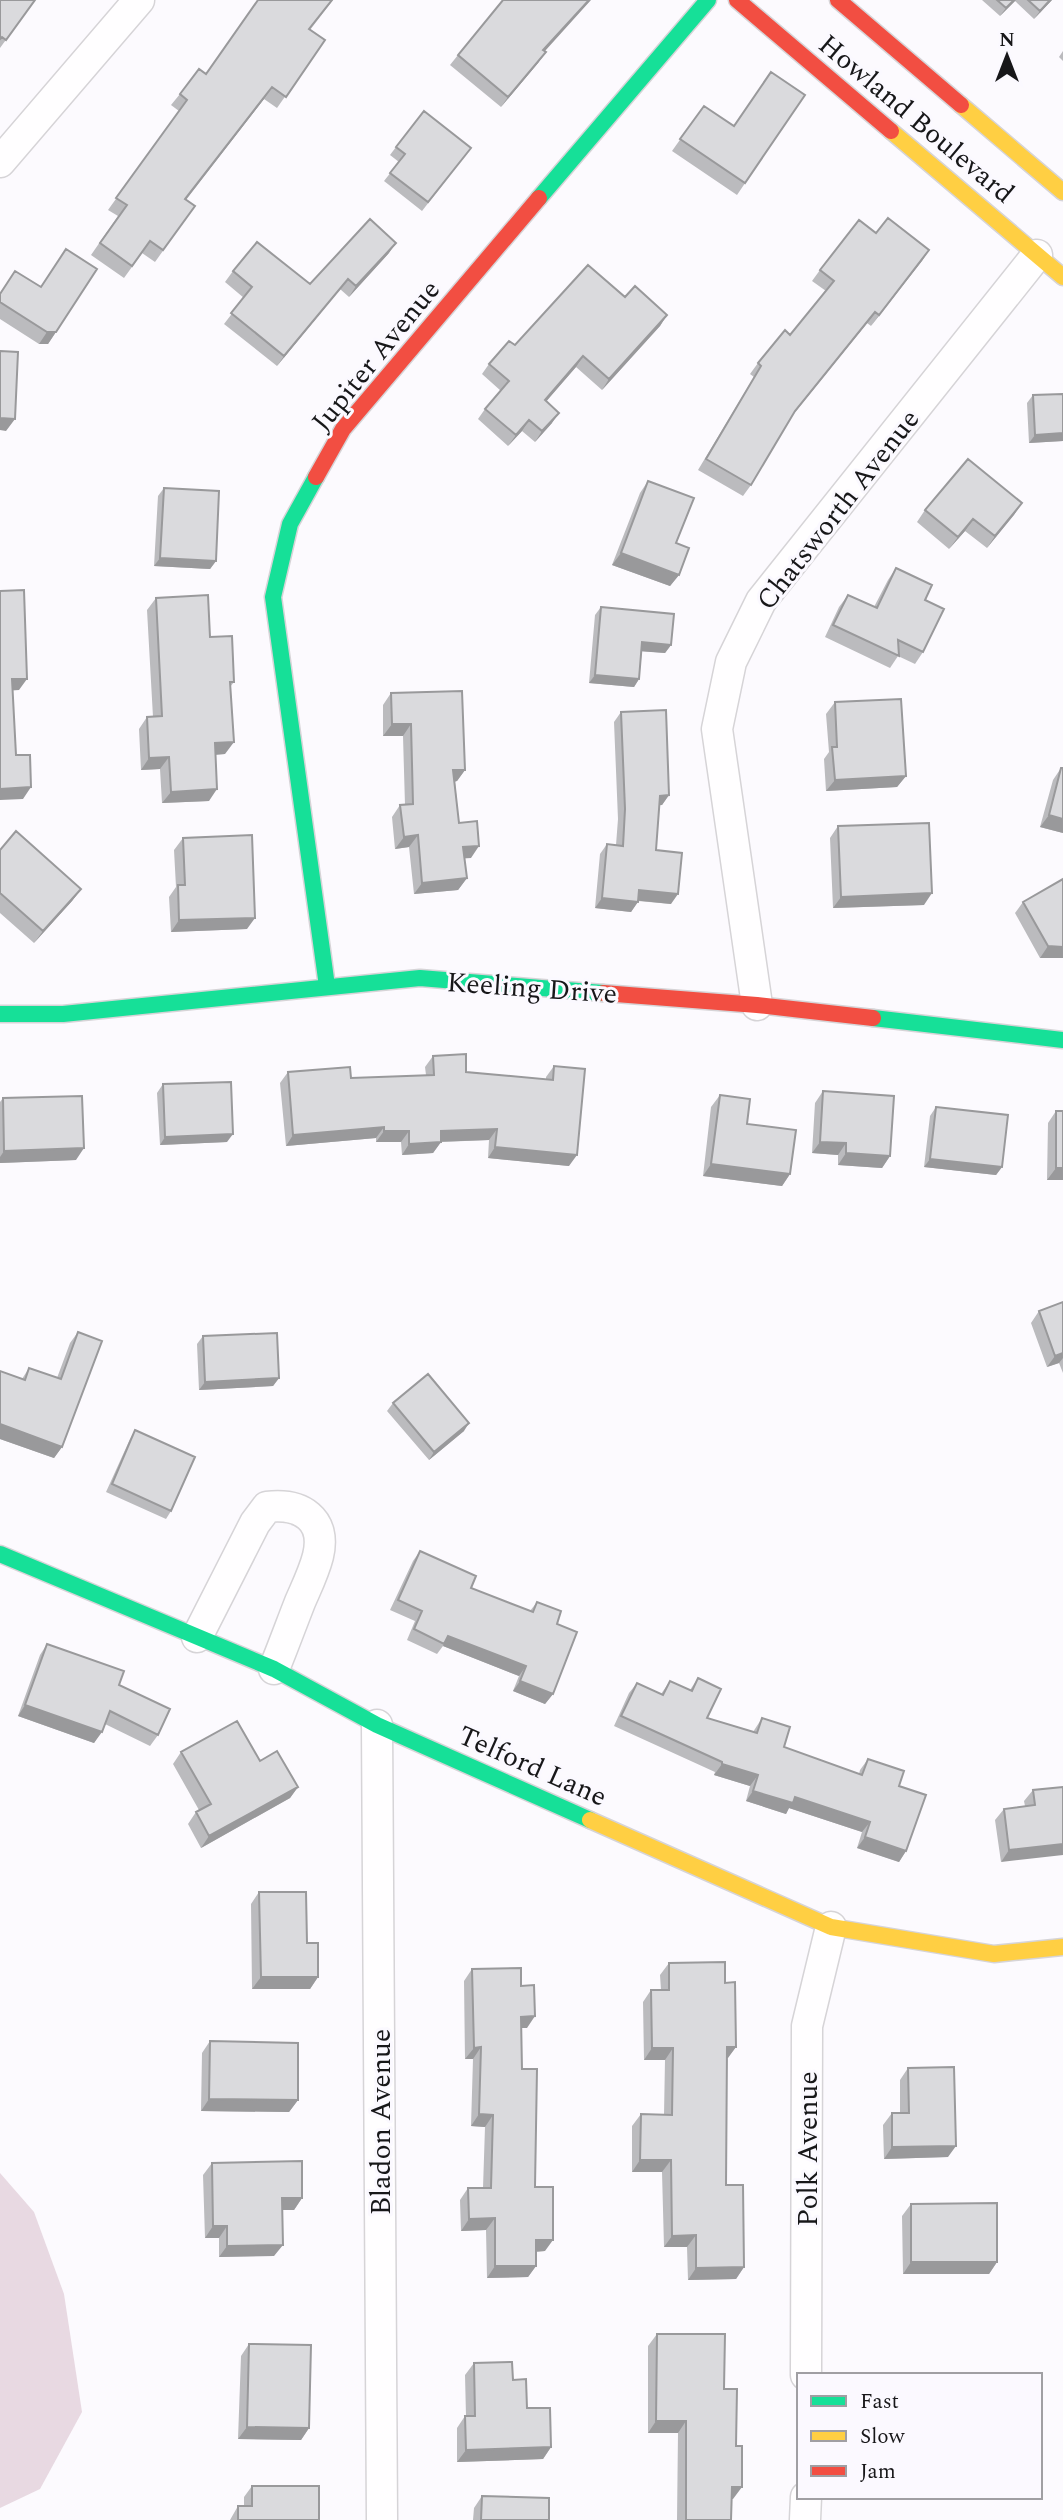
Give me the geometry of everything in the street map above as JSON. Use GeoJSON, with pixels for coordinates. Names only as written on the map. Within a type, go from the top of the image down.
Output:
{"type":"FeatureCollection","features":[{"type":"Feature","properties":{"kind":"street"},"geometry":{"type":"LineString","coordinates":[[0,162],[139,0]]}},
{"type":"Feature","properties":{"kind":"street","name":"Jupiter Avenue"},"geometry":{"type":"LineString","coordinates":[[327,986],[273,597],[290,524],[343,429],[708,0]]}},
{"type":"Feature","properties":{"kind":"street","name":"Howland Boulevard"},"geometry":{"type":"LineString","coordinates":[[737,0],[1063,276]]}},
{"type":"Feature","properties":{"kind":"street","name":"Howland Boulevard"},"geometry":{"type":"LineString","coordinates":[[838,0],[1063,192]]}},
{"type":"Feature","properties":{"kind":"street","name":"Chatsworth Avenue"},"geometry":{"type":"LineString","coordinates":[[757,1006],[717,729],[731,662],[761,601],[1037,255]]}},
{"type":"Feature","properties":{"kind":"street","name":"Keeling Drive"},"geometry":{"type":"LineString","coordinates":[[0,1014],[63,1014],[420,978],[757,1006],[1063,1040]]}},
{"type":"Feature","properties":{"kind":"street"},"geometry":{"type":"LineString","coordinates":[[197,1637],[255,1523],[267,1507],[283,1505],[299,1509],[311,1517],[319,1535],[318,1556],[274,1669]]}},
{"type":"Feature","properties":{"kind":"street","name":"Telford Lane"},"geometry":{"type":"LineString","coordinates":[[0,1554],[274,1669],[377,1725],[831,1927],[995,1954],[1063,1947]]}},
{"type":"Feature","properties":{"kind":"street","name":"Bladon Avenue"},"geometry":{"type":"LineString","coordinates":[[377,1725],[382,2520]]}},
{"type":"Feature","properties":{"kind":"street","name":"Polk Avenue"},"geometry":{"type":"LineString","coordinates":[[806,2373],[807,2026],[831,1927]]}},
{"type":"Feature","properties":{"kind":"street"},"geometry":{"type":"LineString","coordinates":[[806,2499],[806,2520]]}},
{"type":"Feature","properties":{"kind":"shaded area"},"geometry":{"type":"Polygon","coordinates":[[[0,2173],[34,2212],[64,2294],[82,2412],[40,2489],[0,2508],[0,2173]]]}},
{"type":"Feature","properties":{"kind":"building"},"geometry":{"type":"Polygon","coordinates":[[[0,0],[35,0],[6,40],[2,37],[0,39],[0,0]]]}},
{"type":"Feature","properties":{"kind":"building"},"geometry":{"type":"Polygon","coordinates":[[[258,0],[332,0],[309,29],[325,40],[286,97],[272,87],[185,199],[195,206],[163,250],[150,241],[132,266],[100,243],[127,205],[116,198],[187,100],[180,94],[199,69],[206,74],[258,0]]]}},
{"type":"Feature","properties":{"kind":"building"},"geometry":{"type":"Polygon","coordinates":[[[503,0],[589,0],[543,50],[546,52],[508,97],[458,55],[503,0]]]}},
{"type":"Feature","properties":{"kind":"building"},"geometry":{"type":"Polygon","coordinates":[[[997,0],[1014,0],[1006,8],[997,0]]]}},
{"type":"Feature","properties":{"kind":"building"},"geometry":{"type":"Polygon","coordinates":[[[1028,0],[1050,0],[1040,11],[1028,0]]]}},
{"type":"Feature","properties":{"kind":"building"},"geometry":{"type":"Polygon","coordinates":[[[771,72],[805,95],[745,183],[680,139],[704,106],[734,126],[771,72]]]}},
{"type":"Feature","properties":{"kind":"building"},"geometry":{"type":"Polygon","coordinates":[[[424,111],[471,148],[428,202],[390,173],[405,154],[396,147],[424,111]]]}},
{"type":"Feature","properties":{"kind":"building"},"geometry":{"type":"Polygon","coordinates":[[[888,218],[929,250],[879,315],[875,312],[795,411],[751,485],[706,459],[761,366],[758,363],[785,330],[790,335],[834,281],[820,270],[859,220],[876,233],[888,218]]]}},
{"type":"Feature","properties":{"kind":"building"},"geometry":{"type":"Polygon","coordinates":[[[370,219],[396,243],[356,286],[348,279],[284,356],[231,313],[252,287],[233,271],[257,242],[310,284],[370,219]]]}},
{"type":"Feature","properties":{"kind":"building"},"geometry":{"type":"Polygon","coordinates":[[[66,249],[97,269],[56,332],[47,332],[0,302],[0,294],[15,271],[41,287],[66,249]]]}},
{"type":"Feature","properties":{"kind":"building"},"geometry":{"type":"Polygon","coordinates":[[[588,265],[625,297],[635,286],[667,315],[609,379],[583,356],[545,400],[559,413],[542,431],[529,420],[516,435],[485,409],[509,381],[489,364],[509,341],[515,345],[588,265]]]}},
{"type":"Feature","properties":{"kind":"building"},"geometry":{"type":"Polygon","coordinates":[[[0,351],[18,352],[15,419],[0,418],[0,351]]]}},
{"type":"Feature","properties":{"kind":"building"},"geometry":{"type":"Polygon","coordinates":[[[1063,394],[1063,433],[1035,435],[1033,395],[1063,394]]]}},
{"type":"Feature","properties":{"kind":"building"},"geometry":{"type":"Polygon","coordinates":[[[968,459],[1022,503],[995,536],[973,519],[958,537],[925,510],[968,459]]]}},
{"type":"Feature","properties":{"kind":"building"},"geometry":{"type":"Polygon","coordinates":[[[648,481],[694,498],[676,543],[689,548],[679,575],[621,553],[648,481]]]}},
{"type":"Feature","properties":{"kind":"building"},"geometry":{"type":"Polygon","coordinates":[[[164,488],[219,491],[216,561],[160,558],[164,488]]]}},
{"type":"Feature","properties":{"kind":"building"},"geometry":{"type":"Polygon","coordinates":[[[896,568],[932,585],[925,600],[944,609],[923,652],[898,640],[899,656],[833,625],[848,595],[877,608],[896,568]]]}},
{"type":"Feature","properties":{"kind":"building"},"geometry":{"type":"Polygon","coordinates":[[[24,590],[27,679],[12,679],[16,755],[30,755],[31,787],[0,789],[0,591],[24,590]]]}},
{"type":"Feature","properties":{"kind":"building"},"geometry":{"type":"Polygon","coordinates":[[[208,595],[210,637],[232,636],[234,682],[230,682],[234,742],[215,743],[217,789],[171,792],[169,757],[149,758],[147,717],[162,716],[156,598],[208,595]]]}},
{"type":"Feature","properties":{"kind":"building"},"geometry":{"type":"Polygon","coordinates":[[[601,607],[674,614],[671,645],[642,642],[639,679],[595,675],[601,607]]]}},
{"type":"Feature","properties":{"kind":"building"},"geometry":{"type":"Polygon","coordinates":[[[462,691],[465,770],[453,770],[459,823],[477,821],[479,846],[463,847],[467,878],[422,883],[418,835],[404,837],[400,805],[413,804],[411,724],[392,724],[391,693],[462,691]]]}},
{"type":"Feature","properties":{"kind":"building"},"geometry":{"type":"Polygon","coordinates":[[[901,699],[906,776],[835,780],[832,747],[837,747],[835,702],[901,699]]]}},
{"type":"Feature","properties":{"kind":"building"},"geometry":{"type":"Polygon","coordinates":[[[666,710],[669,795],[660,796],[656,850],[682,853],[678,894],[639,890],[638,902],[602,898],[607,844],[623,846],[625,809],[621,712],[666,710]]]}},
{"type":"Feature","properties":{"kind":"building"},"geometry":{"type":"Polygon","coordinates":[[[1063,768],[1063,819],[1049,815],[1063,768]]]}},
{"type":"Feature","properties":{"kind":"building"},"geometry":{"type":"Polygon","coordinates":[[[929,823],[932,893],[841,897],[838,826],[929,823]]]}},
{"type":"Feature","properties":{"kind":"building"},"geometry":{"type":"Polygon","coordinates":[[[16,831],[81,889],[43,931],[0,893],[0,850],[16,831]]]}},
{"type":"Feature","properties":{"kind":"building"},"geometry":{"type":"Polygon","coordinates":[[[252,835],[255,918],[179,920],[178,885],[185,885],[183,838],[252,835]]]}},
{"type":"Feature","properties":{"kind":"building"},"geometry":{"type":"Polygon","coordinates":[[[1063,879],[1063,947],[1048,946],[1023,902],[1063,879]]]}},
{"type":"Feature","properties":{"kind":"building"},"geometry":{"type":"Polygon","coordinates":[[[466,1054],[466,1072],[553,1080],[554,1066],[585,1069],[577,1155],[495,1147],[497,1129],[441,1131],[441,1142],[409,1144],[409,1131],[384,1131],[384,1127],[293,1135],[288,1072],[350,1067],[351,1078],[434,1075],[433,1056],[466,1054]]]}},
{"type":"Feature","properties":{"kind":"building"},"geometry":{"type":"Polygon","coordinates":[[[231,1082],[233,1134],[165,1137],[163,1084],[231,1082]]]}},
{"type":"Feature","properties":{"kind":"building"},"geometry":{"type":"Polygon","coordinates":[[[823,1091],[894,1096],[890,1156],[846,1153],[846,1143],[820,1142],[823,1091]]]}},
{"type":"Feature","properties":{"kind":"building"},"geometry":{"type":"Polygon","coordinates":[[[720,1095],[750,1099],[747,1124],[796,1130],[790,1174],[711,1164],[720,1095]]]}},
{"type":"Feature","properties":{"kind":"building"},"geometry":{"type":"Polygon","coordinates":[[[82,1096],[84,1148],[4,1151],[3,1098],[82,1096]]]}},
{"type":"Feature","properties":{"kind":"building"},"geometry":{"type":"Polygon","coordinates":[[[936,1107],[1008,1115],[1002,1167],[930,1159],[936,1107]]]}},
{"type":"Feature","properties":{"kind":"building"},"geometry":{"type":"Polygon","coordinates":[[[1056,1111],[1063,1111],[1063,1168],[1056,1168],[1056,1111]]]}},
{"type":"Feature","properties":{"kind":"building"},"geometry":{"type":"Polygon","coordinates":[[[1063,1302],[1063,1353],[1055,1356],[1039,1311],[1063,1302]]]}},
{"type":"Feature","properties":{"kind":"building"},"geometry":{"type":"Polygon","coordinates":[[[78,1332],[102,1341],[62,1447],[0,1424],[0,1371],[25,1380],[29,1368],[61,1379],[78,1332]]]}},
{"type":"Feature","properties":{"kind":"building"},"geometry":{"type":"Polygon","coordinates":[[[277,1333],[279,1378],[205,1382],[203,1336],[277,1333]]]}},
{"type":"Feature","properties":{"kind":"building"},"geometry":{"type":"Polygon","coordinates":[[[428,1374],[469,1423],[434,1452],[393,1403],[428,1374]]]}},
{"type":"Feature","properties":{"kind":"building"},"geometry":{"type":"Polygon","coordinates":[[[135,1430],[195,1457],[171,1511],[112,1484],[135,1430]]]}},
{"type":"Feature","properties":{"kind":"building"},"geometry":{"type":"Polygon","coordinates":[[[420,1551],[476,1576],[471,1588],[533,1612],[537,1602],[561,1611],[557,1624],[577,1632],[553,1694],[520,1681],[526,1666],[448,1636],[444,1644],[414,1629],[422,1611],[398,1600],[420,1551]]]}},
{"type":"Feature","properties":{"kind":"building"},"geometry":{"type":"Polygon","coordinates":[[[47,1644],[124,1671],[119,1685],[170,1709],[158,1735],[110,1711],[102,1732],[25,1705],[47,1644]]]}},
{"type":"Feature","properties":{"kind":"building"},"geometry":{"type":"Polygon","coordinates":[[[698,1678],[721,1689],[707,1718],[757,1733],[762,1718],[790,1727],[784,1747],[862,1775],[868,1759],[904,1771],[899,1786],[926,1795],[906,1851],[865,1837],[870,1822],[795,1797],[793,1803],[753,1791],[758,1775],[722,1764],[621,1716],[637,1683],[663,1695],[670,1681],[692,1691],[698,1678]]]}},
{"type":"Feature","properties":{"kind":"building"},"geometry":{"type":"Polygon","coordinates":[[[237,1721],[260,1761],[277,1751],[298,1787],[209,1836],[196,1812],[211,1804],[181,1752],[237,1721]]]}},
{"type":"Feature","properties":{"kind":"building"},"geometry":{"type":"Polygon","coordinates":[[[1063,1787],[1063,1844],[1009,1850],[1004,1809],[1035,1805],[1033,1790],[1063,1787]]]}},
{"type":"Feature","properties":{"kind":"building"},"geometry":{"type":"Polygon","coordinates":[[[259,1892],[306,1892],[307,1943],[318,1943],[318,1977],[261,1977],[259,1892]]]}},
{"type":"Feature","properties":{"kind":"building"},"geometry":{"type":"Polygon","coordinates":[[[725,1962],[725,1983],[735,1982],[736,2047],[727,2047],[726,2185],[743,2185],[744,2267],[696,2268],[696,2235],[672,2236],[671,2160],[640,2160],[641,2114],[672,2115],[673,2048],[652,2048],[651,1990],[669,1990],[669,1963],[725,1962]]]}},
{"type":"Feature","properties":{"kind":"building"},"geometry":{"type":"Polygon","coordinates":[[[521,1968],[521,1986],[534,1985],[535,2016],[521,2017],[522,2069],[537,2069],[535,2187],[553,2187],[553,2240],[536,2240],[536,2266],[495,2266],[495,2218],[469,2219],[468,2188],[491,2188],[493,2115],[479,2114],[481,2047],[474,2048],[472,1969],[521,1968]]]}},
{"type":"Feature","properties":{"kind":"building"},"geometry":{"type":"Polygon","coordinates":[[[210,2041],[298,2043],[298,2100],[209,2099],[210,2041]]]}},
{"type":"Feature","properties":{"kind":"building"},"geometry":{"type":"Polygon","coordinates":[[[954,2067],[956,2146],[892,2147],[892,2113],[909,2113],[908,2068],[954,2067]]]}},
{"type":"Feature","properties":{"kind":"building"},"geometry":{"type":"Polygon","coordinates":[[[302,2161],[302,2198],[282,2198],[283,2245],[227,2246],[227,2226],[213,2226],[212,2163],[302,2161]]]}},
{"type":"Feature","properties":{"kind":"building"},"geometry":{"type":"Polygon","coordinates":[[[997,2203],[997,2262],[911,2262],[911,2204],[997,2203]]]}},
{"type":"Feature","properties":{"kind":"building"},"geometry":{"type":"Polygon","coordinates":[[[657,2334],[725,2334],[724,2389],[737,2389],[736,2446],[742,2446],[742,2487],[732,2487],[731,2520],[686,2520],[686,2421],[656,2421],[657,2334]]]}},
{"type":"Feature","properties":{"kind":"building"},"geometry":{"type":"Polygon","coordinates":[[[249,2344],[311,2345],[309,2428],[247,2427],[249,2344]]]}},
{"type":"Feature","properties":{"kind":"building"},"geometry":{"type":"Polygon","coordinates":[[[512,2362],[513,2380],[526,2379],[527,2408],[550,2408],[551,2447],[466,2450],[465,2416],[475,2416],[474,2363],[512,2362]]]}},
{"type":"Feature","properties":{"kind":"building"},"geometry":{"type":"Polygon","coordinates":[[[252,2486],[319,2486],[319,2520],[238,2520],[238,2506],[252,2506],[252,2486]]]}},
{"type":"Feature","properties":{"kind":"building"},"geometry":{"type":"Polygon","coordinates":[[[482,2496],[549,2498],[549,2520],[481,2520],[482,2496]]]}},
{"type":"Feature","properties":{"kind":"traffic: fast"},"geometry":{"type":"LineString","coordinates":[[539,198],[708,0]]}},
{"type":"Feature","properties":{"kind":"traffic: fast"},"geometry":{"type":"LineString","coordinates":[[316,477],[290,524],[273,597],[327,986]]}},
{"type":"Feature","properties":{"kind":"traffic: fast"},"geometry":{"type":"LineString","coordinates":[[0,1014],[63,1014],[420,978],[603,993]]}},
{"type":"Feature","properties":{"kind":"traffic: fast"},"geometry":{"type":"LineString","coordinates":[[873,1018],[1063,1040]]}},
{"type":"Feature","properties":{"kind":"traffic: fast"},"geometry":{"type":"LineString","coordinates":[[0,1554],[274,1669],[377,1725],[590,1820]]}},
{"type":"Feature","properties":{"kind":"traffic: slow"},"geometry":{"type":"LineString","coordinates":[[961,105],[1063,192]]}},
{"type":"Feature","properties":{"kind":"traffic: slow"},"geometry":{"type":"LineString","coordinates":[[891,131],[1063,277]]}},
{"type":"Feature","properties":{"kind":"traffic: slow"},"geometry":{"type":"LineString","coordinates":[[590,1820],[831,1927],[994,1954],[1063,1947]]}},
{"type":"Feature","properties":{"kind":"traffic: jam"},"geometry":{"type":"LineString","coordinates":[[737,0],[891,131]]}},
{"type":"Feature","properties":{"kind":"traffic: jam"},"geometry":{"type":"LineString","coordinates":[[838,0],[961,105]]}},
{"type":"Feature","properties":{"kind":"traffic: jam"},"geometry":{"type":"LineString","coordinates":[[316,477],[343,429],[539,198]]}},
{"type":"Feature","properties":{"kind":"traffic: jam"},"geometry":{"type":"LineString","coordinates":[[603,993],[757,1005],[873,1018]]}}]}
